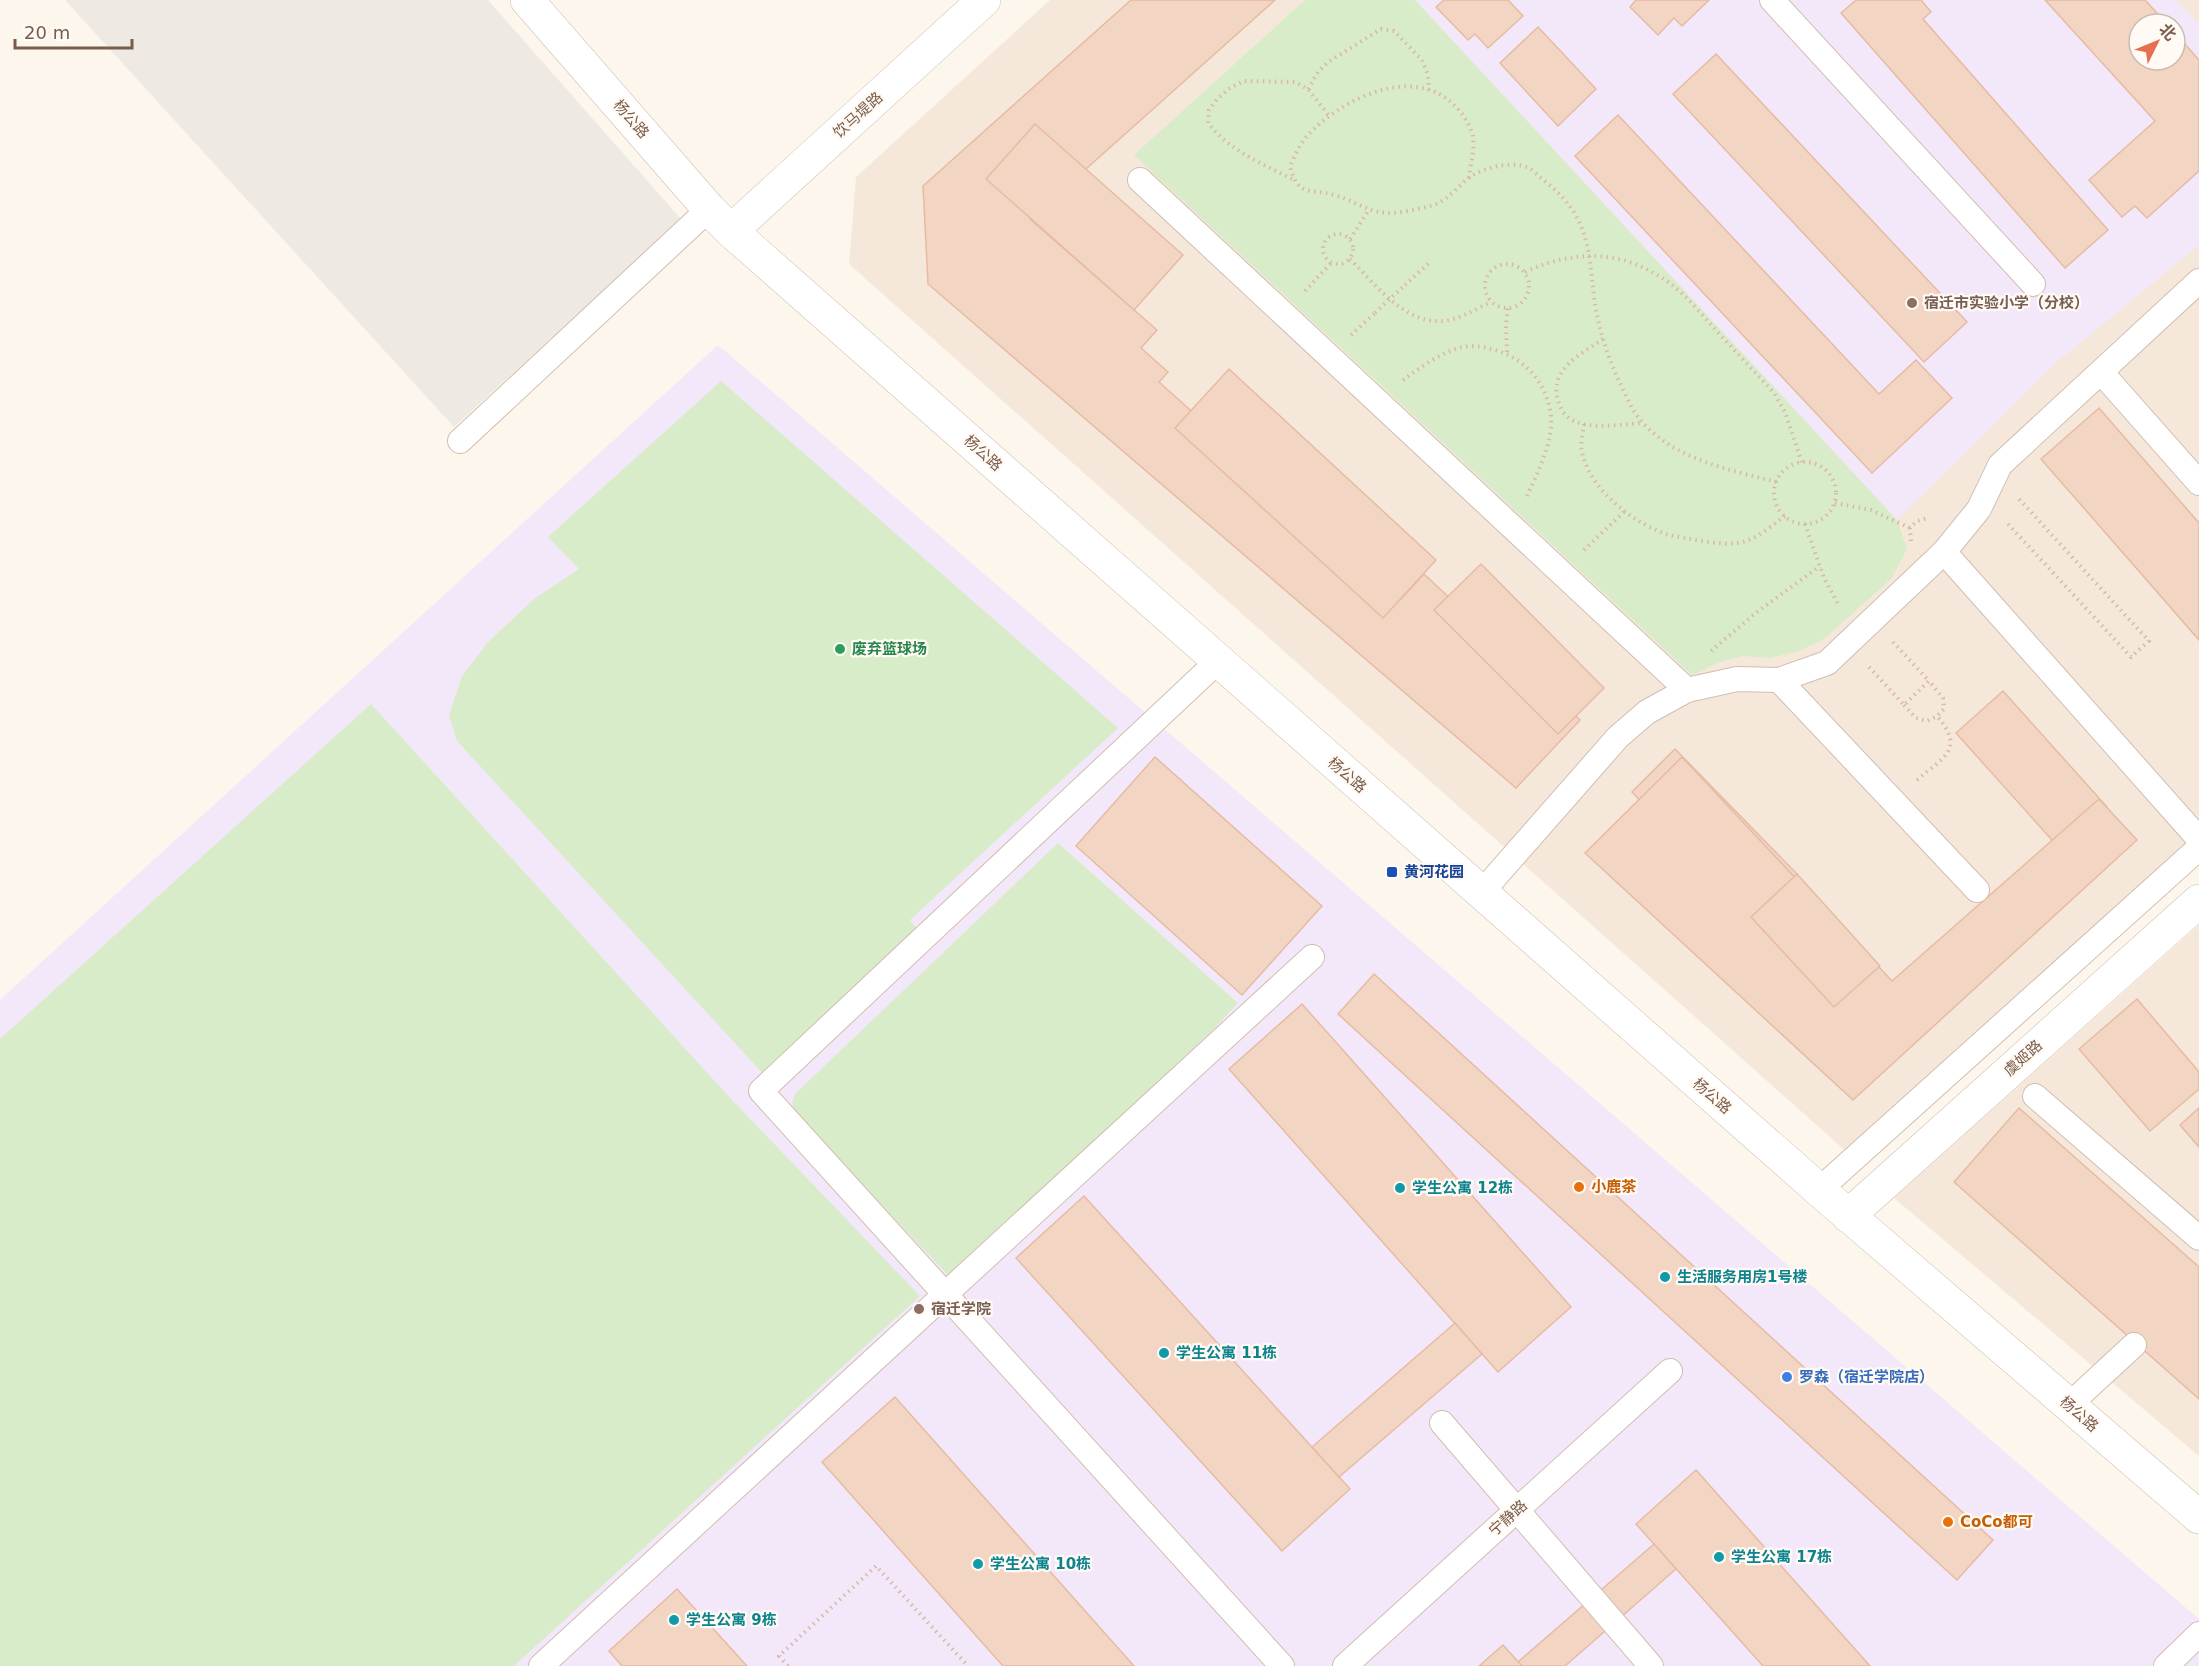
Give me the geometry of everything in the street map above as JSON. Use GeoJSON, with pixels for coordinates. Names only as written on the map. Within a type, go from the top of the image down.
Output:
{"type":"FeatureCollection","features":[{"type":"Feature","properties":{"kind":"street","name":"杨公路"},"geometry":{"type":"LineString","coordinates":[[527,0],[720,220],[1848,1216],[2199,1517]]}},
{"type":"Feature","properties":{"kind":"street","name":"饮马堤路"},"geometry":{"type":"LineString","coordinates":[[720,220],[984,0]]}},
{"type":"Feature","properties":{"kind":"street","name":"虞姬路"},"geometry":{"type":"LineString","coordinates":[[1848,1216],[2197,907]]}},
{"type":"Feature","properties":{"kind":"lane"},"geometry":{"type":"LineString","coordinates":[[1772,0],[2033,284]]}},
{"type":"Feature","properties":{"kind":"lane"},"geometry":{"type":"LineString","coordinates":[[1140,180],[1682,685]]}},
{"type":"Feature","properties":{"kind":"lane"},"geometry":{"type":"LineString","coordinates":[[460,441],[720,220]]}},
{"type":"Feature","properties":{"kind":"lane"},"geometry":{"type":"LineString","coordinates":[[1481,893],[1618,737],[1682,685],[1737,679],[1779,680],[1827,663],[1944,552],[1979,508],[2000,465],[2199,281]]}},
{"type":"Feature","properties":{"kind":"lane"},"geometry":{"type":"LineString","coordinates":[[2101,372],[2199,483]]}},
{"type":"Feature","properties":{"kind":"lane"},"geometry":{"type":"LineString","coordinates":[[1944,552],[2199,839]]}},
{"type":"Feature","properties":{"kind":"lane"},"geometry":{"type":"LineString","coordinates":[[1218,661],[761,1091],[1282,1666]]}},
{"type":"Feature","properties":{"kind":"lane"},"geometry":{"type":"LineString","coordinates":[[1779,680],[1977,890]]}},
{"type":"Feature","properties":{"kind":"lane"},"geometry":{"type":"LineString","coordinates":[[1819,1190],[2199,849]]}},
{"type":"Feature","properties":{"kind":"lane"},"geometry":{"type":"LineString","coordinates":[[541,1666],[1312,957]]}},
{"type":"Feature","properties":{"kind":"lane"},"geometry":{"type":"LineString","coordinates":[[2035,1096],[2199,1238]]}},
{"type":"Feature","properties":{"kind":"lane"},"geometry":{"type":"LineString","coordinates":[[2069,1405],[2134,1345]]}},
{"type":"Feature","properties":{"kind":"lane","name":"宁静路"},"geometry":{"type":"LineString","coordinates":[[1345,1666],[1670,1371]]}},
{"type":"Feature","properties":{"kind":"lane"},"geometry":{"type":"LineString","coordinates":[[1442,1423],[1651,1666]]}},
{"type":"Feature","properties":{"kind":"lane"},"geometry":{"type":"LineString","coordinates":[[2166,1666],[2199,1635]]}},
{"type":"Feature","properties":{"kind":"path"},"geometry":{"type":"LineString","coordinates":[[1308,89],[1318,72],[1328,62],[1381,29],[1394,31],[1422,60],[1428,75],[1429,90]]}},
{"type":"Feature","properties":{"kind":"path"},"geometry":{"type":"LineString","coordinates":[[1330,117],[1308,89],[1295,82],[1244,81],[1230,88],[1218,98],[1209,110],[1208,123],[1219,137],[1240,153],[1293,180],[1307,192],[1335,195],[1378,213],[1407,212],[1440,202],[1469,178],[1488,168],[1509,166],[1527,168],[1555,189],[1572,209],[1585,232],[1590,254],[1599,332],[1633,410],[1643,423],[1662,439],[1692,458],[1724,469],[1777,482]]}},
{"type":"Feature","properties":{"kind":"path"},"geometry":{"type":"LineString","coordinates":[[1293,180],[1290,167],[1296,152],[1308,135],[1330,117],[1375,90],[1411,86],[1446,96],[1467,123],[1473,137],[1469,178]]}},
{"type":"Feature","properties":{"kind":"path"},"geometry":{"type":"LineString","coordinates":[[1350,239],[1369,210]]}},
{"type":"Feature","properties":{"kind":"path"},"geometry":{"type":"LineString","coordinates":[[1336,233],[1343,234],[1350,239],[1354,246],[1350,259],[1339,265],[1331,263],[1325,257],[1322,250],[1328,236],[1336,233]]}},
{"type":"Feature","properties":{"kind":"path"},"geometry":{"type":"LineString","coordinates":[[1526,272],[1548,261],[1590,254],[1612,257],[1649,269],[1682,293],[1774,393],[1785,411],[1802,463]]}},
{"type":"Feature","properties":{"kind":"path"},"geometry":{"type":"LineString","coordinates":[[1350,259],[1394,303],[1415,315],[1434,321],[1451,319],[1491,302]]}},
{"type":"Feature","properties":{"kind":"path"},"geometry":{"type":"LineString","coordinates":[[1375,313],[1429,262]]}},
{"type":"Feature","properties":{"kind":"path"},"geometry":{"type":"LineString","coordinates":[[1503,263],[1515,264],[1526,272],[1530,282],[1529,293],[1522,303],[1501,308],[1491,302],[1485,291],[1485,279],[1492,268],[1503,263]]}},
{"type":"Feature","properties":{"kind":"path"},"geometry":{"type":"LineString","coordinates":[[1507,352],[1508,308]]}},
{"type":"Feature","properties":{"kind":"path"},"geometry":{"type":"LineString","coordinates":[[1603,339],[1572,360],[1561,371],[1556,385],[1559,407],[1570,419],[1584,424],[1608,426],[1643,423]]}},
{"type":"Feature","properties":{"kind":"path"},"geometry":{"type":"LineString","coordinates":[[1376,400],[1430,362],[1459,348],[1474,346],[1507,352],[1524,364],[1534,375],[1548,403],[1551,429],[1547,450],[1513,528]]}},
{"type":"Feature","properties":{"kind":"path"},"geometry":{"type":"LineString","coordinates":[[1548,403],[1558,400]]}},
{"type":"Feature","properties":{"kind":"path"},"geometry":{"type":"LineString","coordinates":[[1584,424],[1581,449],[1585,463],[1598,485],[1615,504],[1638,521],[1669,535],[1720,544],[1739,543],[1753,538],[1785,516]]}},
{"type":"Feature","properties":{"kind":"path"},"geometry":{"type":"LineString","coordinates":[[1811,462],[1826,470],[1835,485],[1834,503],[1828,514],[1817,522],[1804,524],[1788,519],[1776,506],[1773,489],[1780,474],[1794,463],[1802,463],[1811,462]]}},
{"type":"Feature","properties":{"kind":"path"},"geometry":{"type":"LineString","coordinates":[[1984,498],[2131,657],[2149,641],[1996,474]]}},
{"type":"Feature","properties":{"kind":"path"},"geometry":{"type":"LineString","coordinates":[[1834,503],[1871,510],[1910,528]]}},
{"type":"Feature","properties":{"kind":"path"},"geometry":{"type":"LineString","coordinates":[[1562,572],[1625,511]]}},
{"type":"Feature","properties":{"kind":"path"},"geometry":{"type":"LineString","coordinates":[[1804,524],[1850,640],[1916,718],[1927,721],[1937,716],[1944,709],[1943,698],[1872,620]]}},
{"type":"Feature","properties":{"kind":"path"},"geometry":{"type":"LineString","coordinates":[[1682,685],[1757,612],[1820,566]]}},
{"type":"Feature","properties":{"kind":"path"},"geometry":{"type":"LineString","coordinates":[[1904,705],[1929,681]]}},
{"type":"Feature","properties":{"kind":"path"},"geometry":{"type":"LineString","coordinates":[[1894,802],[1947,753],[1951,746],[1952,737],[1937,716]]}},
{"type":"Feature","properties":{"kind":"path"},"geometry":{"type":"LineString","coordinates":[[788,1666],[779,1656],[876,1566],[968,1666]]}},
{"type":"Feature","properties":{"kind":"shaded area"},"geometry":{"type":"Polygon","coordinates":[[[65,0],[488,0],[681,219],[454,427],[65,0]]]}},
{"type":"Feature","properties":{"kind":"shaded area"},"geometry":{"type":"Polygon","coordinates":[[[1050,0],[2199,0],[2199,839],[1848,1153],[849,264],[856,177],[1050,0]]]}},
{"type":"Feature","properties":{"kind":"shaded area","name":"宿迁市实验小学（分校）"},"geometry":{"type":"Polygon","coordinates":[[[1415,0],[2176,0],[2199,24],[2199,245],[2058,361],[1897,520],[1415,0]]]}},
{"type":"Feature","properties":{"kind":"shaded area","name":"宿迁学院"},"geometry":{"type":"Polygon","coordinates":[[[718,345],[2199,1619],[2199,1666],[0,1666],[0,1000],[718,345]]]}},
{"type":"Feature","properties":{"kind":"shaded area"},"geometry":{"type":"Polygon","coordinates":[[[2199,925],[2199,1456],[1894,1198],[2199,925]]]}},
{"type":"Feature","properties":{"kind":"green space"},"geometry":{"type":"Polygon","coordinates":[[[1305,0],[1415,0],[1897,520],[1907,549],[1891,579],[1824,639],[1799,651],[1769,658],[1742,656],[1717,663],[1692,675],[1134,155],[1305,0]]]}},
{"type":"Feature","properties":{"kind":"green space"},"geometry":{"type":"Polygon","coordinates":[[[721,381],[1118,728],[910,920],[919,931],[766,1077],[457,741],[449,715],[462,676],[488,642],[534,599],[579,569],[548,537],[721,381]]]}},
{"type":"Feature","properties":{"kind":"green space"},"geometry":{"type":"Polygon","coordinates":[[[371,704],[732,1100],[920,1296],[514,1666],[0,1666],[0,1039],[371,704]]]}},
{"type":"Feature","properties":{"kind":"green space"},"geometry":{"type":"Polygon","coordinates":[[[1058,843],[1238,1003],[1214,1029],[949,1276],[797,1116],[792,1103],[795,1094],[1058,843]]]}},
{"type":"Feature","properties":{"kind":"building"},"geometry":{"type":"Polygon","coordinates":[[[1131,0],[1275,0],[1030,219],[1157,330],[1141,348],[1168,372],[1159,382],[1401,599],[1424,574],[1580,720],[1516,788],[928,284],[923,186],[1131,0]]]}},
{"type":"Feature","properties":{"kind":"building"},"geometry":{"type":"Polygon","coordinates":[[[1444,0],[1508,0],[1523,16],[1488,48],[1475,34],[1468,40],[1436,7],[1444,0]]]}},
{"type":"Feature","properties":{"kind":"building"},"geometry":{"type":"Polygon","coordinates":[[[1636,0],[1709,0],[1682,26],[1674,18],[1658,35],[1630,7],[1636,0]]]}},
{"type":"Feature","properties":{"kind":"building"},"geometry":{"type":"Polygon","coordinates":[[[1856,0],[1921,0],[1931,12],[1923,19],[2108,230],[2065,268],[1841,13],[1856,0]]]}},
{"type":"Feature","properties":{"kind":"building"},"geometry":{"type":"Polygon","coordinates":[[[2045,0],[2145,0],[2156,12],[2127,12],[2127,72],[2187,72],[2187,46],[2199,60],[2199,171],[2147,218],[2135,206],[2122,217],[2089,180],[2155,121],[2045,0]]]}},
{"type":"Feature","properties":{"kind":"building"},"geometry":{"type":"Polygon","coordinates":[[[1538,27],[1596,89],[1558,126],[1500,63],[1538,27]]]}},
{"type":"Feature","properties":{"kind":"building"},"geometry":{"type":"Polygon","coordinates":[[[1716,54],[1967,322],[1924,362],[1673,94],[1716,54]]]}},
{"type":"Feature","properties":{"kind":"building"},"geometry":{"type":"Polygon","coordinates":[[[1618,115],[1879,394],[1916,360],[1952,398],[1872,473],[1575,156],[1618,115]]]}},
{"type":"Feature","properties":{"kind":"building"},"geometry":{"type":"Polygon","coordinates":[[[1035,124],[1183,255],[1134,310],[986,179],[1035,124]]]}},
{"type":"Feature","properties":{"kind":"building"},"geometry":{"type":"Polygon","coordinates":[[[1229,369],[1436,560],[1383,618],[1175,428],[1229,369]]]}},
{"type":"Feature","properties":{"kind":"building"},"geometry":{"type":"Polygon","coordinates":[[[2099,408],[2199,523],[2199,640],[2041,459],[2099,408]]]}},
{"type":"Feature","properties":{"kind":"building"},"geometry":{"type":"Polygon","coordinates":[[[1481,564],[1604,688],[1558,734],[1434,610],[1481,564]]]}},
{"type":"Feature","properties":{"kind":"building"},"geometry":{"type":"Polygon","coordinates":[[[2003,691],[2107,807],[2060,849],[1956,733],[2003,691]]]}},
{"type":"Feature","properties":{"kind":"building"},"geometry":{"type":"Polygon","coordinates":[[[1675,749],[1797,874],[1751,917],[1632,792],[1675,749]]]}},
{"type":"Feature","properties":{"kind":"building"},"geometry":{"type":"Polygon","coordinates":[[[1155,757],[1322,906],[1242,995],[1076,846],[1155,757]]]}},
{"type":"Feature","properties":{"kind":"building"},"geometry":{"type":"Polygon","coordinates":[[[1682,757],[1892,981],[2099,799],[2137,840],[1853,1100],[1585,853],[1682,757]]]}},
{"type":"Feature","properties":{"kind":"building"},"geometry":{"type":"Polygon","coordinates":[[[1797,874],[1880,966],[1834,1007],[1751,917],[1797,874]]]}},
{"type":"Feature","properties":{"kind":"building","name":"生活服务用房1号楼"},"geometry":{"type":"Polygon","coordinates":[[[1374,974],[1993,1540],[1957,1580],[1338,1014],[1374,974]]]}},
{"type":"Feature","properties":{"kind":"building"},"geometry":{"type":"Polygon","coordinates":[[[2137,999],[2199,1072],[2199,1089],[2150,1131],[2079,1049],[2137,999]]]}},
{"type":"Feature","properties":{"kind":"building","name":"学生公寓 12栋"},"geometry":{"type":"Polygon","coordinates":[[[1302,1004],[1571,1307],[1498,1372],[1229,1069],[1302,1004]]]}},
{"type":"Feature","properties":{"kind":"building"},"geometry":{"type":"Polygon","coordinates":[[[2019,1108],[2199,1267],[2199,1399],[1954,1182],[2019,1108]]]}},
{"type":"Feature","properties":{"kind":"building"},"geometry":{"type":"Polygon","coordinates":[[[2199,1108],[2199,1147],[2180,1125],[2199,1108]]]}},
{"type":"Feature","properties":{"kind":"building","name":"学生公寓 11栋"},"geometry":{"type":"Polygon","coordinates":[[[1084,1196],[1350,1489],[1282,1551],[1016,1258],[1084,1196]]]}},
{"type":"Feature","properties":{"kind":"building"},"geometry":{"type":"Polygon","coordinates":[[[1455,1323],[1482,1354],[1339,1477],[1312,1447],[1455,1323]]]}},
{"type":"Feature","properties":{"kind":"building","name":"学生公寓 10栋"},"geometry":{"type":"Polygon","coordinates":[[[895,1397],[1134,1666],[1003,1666],[822,1462],[895,1397]]]}},
{"type":"Feature","properties":{"kind":"building","name":"学生公寓 17栋"},"geometry":{"type":"Polygon","coordinates":[[[1696,1470],[1870,1666],[1763,1666],[1636,1524],[1696,1470]]]}},
{"type":"Feature","properties":{"kind":"building"},"geometry":{"type":"Polygon","coordinates":[[[1654,1544],[1676,1569],[1565,1666],[1522,1666],[1518,1662],[1654,1544]]]}},
{"type":"Feature","properties":{"kind":"building","name":"学生公寓 9栋"},"geometry":{"type":"Polygon","coordinates":[[[677,1589],[747,1666],[622,1666],[609,1651],[677,1589]]]}},
{"type":"Feature","properties":{"kind":"building"},"geometry":{"type":"Polygon","coordinates":[[[1503,1645],[1522,1666],[1479,1666],[1503,1645]]]}},
{"type":"Feature","properties":{"kind":"place","name":"宿迁市实验小学（分校）"},"geometry":{"type":"Point","coordinates":[1912,303]}},
{"type":"Feature","properties":{"kind":"place","name":"废弃篮球场"},"geometry":{"type":"Point","coordinates":[840,649]}},
{"type":"Feature","properties":{"kind":"place","name":"黄河花园"},"geometry":{"type":"Point","coordinates":[1392,872]}},
{"type":"Feature","properties":{"kind":"place","name":"小鹿茶"},"geometry":{"type":"Point","coordinates":[1579,1187]}},
{"type":"Feature","properties":{"kind":"place","name":"学生公寓 12栋"},"geometry":{"type":"Point","coordinates":[1400,1188]}},
{"type":"Feature","properties":{"kind":"place","name":"生活服务用房1号楼"},"geometry":{"type":"Point","coordinates":[1665,1277]}},
{"type":"Feature","properties":{"kind":"place","name":"宿迁学院"},"geometry":{"type":"Point","coordinates":[919,1309]}},
{"type":"Feature","properties":{"kind":"place","name":"学生公寓 11栋"},"geometry":{"type":"Point","coordinates":[1164,1353]}},
{"type":"Feature","properties":{"kind":"place","name":"罗森（宿迁学院店）"},"geometry":{"type":"Point","coordinates":[1787,1377]}},
{"type":"Feature","properties":{"kind":"place","name":"CoCo都可"},"geometry":{"type":"Point","coordinates":[1948,1522]}},
{"type":"Feature","properties":{"kind":"place","name":"学生公寓 17栋"},"geometry":{"type":"Point","coordinates":[1719,1557]}},
{"type":"Feature","properties":{"kind":"place","name":"学生公寓 10栋"},"geometry":{"type":"Point","coordinates":[978,1564]}},
{"type":"Feature","properties":{"kind":"place","name":"学生公寓 9栋"},"geometry":{"type":"Point","coordinates":[674,1620]}}]}
